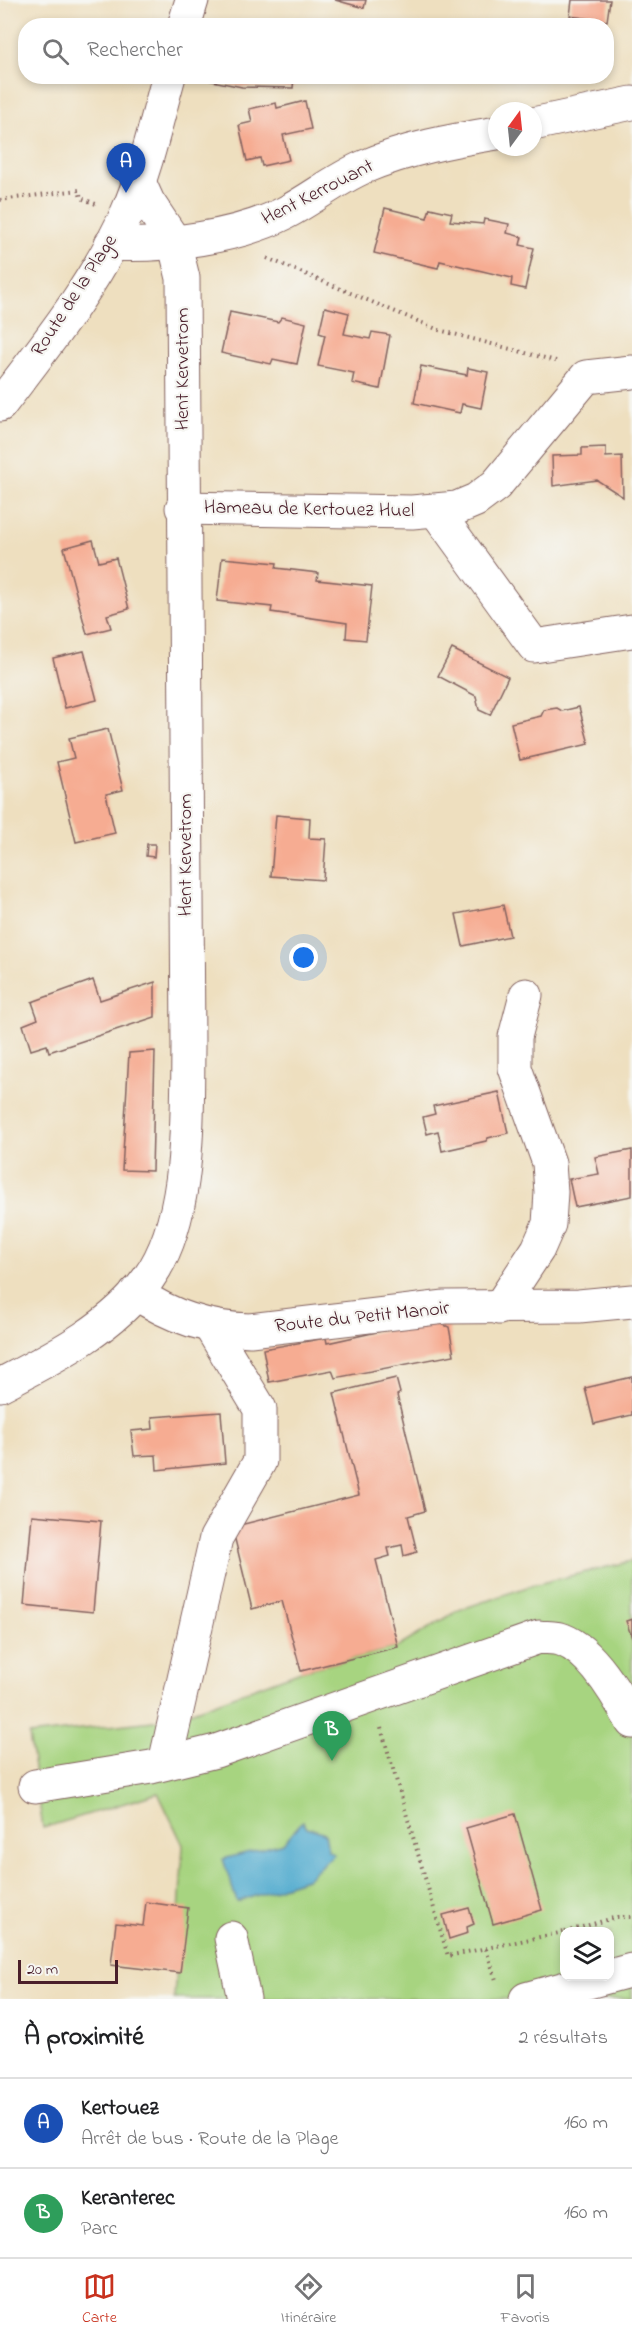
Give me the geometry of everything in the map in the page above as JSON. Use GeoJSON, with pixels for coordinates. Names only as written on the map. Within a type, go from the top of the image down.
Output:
{"type":"FeatureCollection","features":[{"type":"Feature","properties":{"kind":"street"},"geometry":{"type":"LineString","coordinates":[[186,18],[192,0]]}},
{"type":"Feature","properties":{"kind":"street","name":"Route de la Plage"},"geometry":{"type":"LineString","coordinates":[[0,405],[85,288],[111,244],[136,189],[167,84]]}},
{"type":"Feature","properties":{"kind":"street"},"geometry":{"type":"LineString","coordinates":[[542,122],[632,103]]}},
{"type":"Feature","properties":{"kind":"street","name":"Hent Kerrouant"},"geometry":{"type":"LineString","coordinates":[[111,244],[138,246],[213,236],[242,229],[284,213],[366,166],[453,140],[488,134]]}},
{"type":"Feature","properties":{"kind":"street"},"geometry":{"type":"LineString","coordinates":[[136,189],[148,202],[174,241]]}},
{"type":"Feature","properties":{"kind":"street","name":"Hent Kervetrom"},"geometry":{"type":"LineString","coordinates":[[0,1384],[80,1340],[136,1293],[158,1262],[177,1210],[187,1112],[182,508],[183,278],[174,241]]}},
{"type":"Feature","properties":{"kind":"street"},"geometry":{"type":"LineString","coordinates":[[586,377],[632,372]]}},
{"type":"Feature","properties":{"kind":"street","name":"Hameau de Kertouez Huel"},"geometry":{"type":"LineString","coordinates":[[182,508],[436,511],[457,508],[476,500],[496,485],[586,377]]}},
{"type":"Feature","properties":{"kind":"street","name":"Hameau de Kertouez Huel"},"geometry":{"type":"LineString","coordinates":[[436,511],[534,646],[632,630]]}},
{"type":"Feature","properties":{"kind":"street"},"geometry":{"type":"LineString","coordinates":[[499,1308],[538,1250],[549,1224],[551,1192],[549,1163],[516,1068],[515,1037],[526,995]]}},
{"type":"Feature","properties":{"kind":"street","name":"Route du Petit Manoir"},"geometry":{"type":"LineString","coordinates":[[136,1293],[170,1313],[210,1326],[250,1330],[445,1306],[499,1308],[579,1306],[632,1301]]}},
{"type":"Feature","properties":{"kind":"street"},"geometry":{"type":"LineString","coordinates":[[165,1763],[216,1538],[260,1461],[260,1409],[210,1326]]}},
{"type":"Feature","properties":{"kind":"street"},"geometry":{"type":"LineString","coordinates":[[35,1786],[165,1763],[216,1750],[539,1637],[562,1640],[582,1652],[616,1693],[632,1722]]}},
{"type":"Feature","properties":{"kind":"street"},"geometry":{"type":"LineString","coordinates":[[231,1938],[244,1999]]}},
{"type":"Feature","properties":{"kind":"street"},"geometry":{"type":"LineString","coordinates":[[512,1994],[626,1981]]}},
{"type":"Feature","properties":{"kind":"path"},"geometry":{"type":"LineString","coordinates":[[0,200],[79,190],[81,198],[96,205],[103,188],[136,189]]}},
{"type":"Feature","properties":{"kind":"path"},"geometry":{"type":"LineString","coordinates":[[213,236],[439,330],[566,364],[586,377]]}},
{"type":"Feature","properties":{"kind":"path"},"geometry":{"type":"LineString","coordinates":[[371,1696],[448,1956],[560,1933]]}},
{"type":"Feature","properties":{"kind":"path"},"geometry":{"type":"LineString","coordinates":[[582,1927],[617,1917],[632,1917]]}},
{"type":"Feature","properties":{"kind":"path"},"geometry":{"type":"LineString","coordinates":[[486,1949],[512,1994]]}},
{"type":"Feature","properties":{"kind":"green space"},"geometry":{"type":"Polygon","coordinates":[[[632,1561],[632,1999],[174,1999],[183,1845],[158,1793],[43,1828],[29,1735],[171,1719],[301,1671],[398,1647],[459,1610],[533,1585],[632,1561]]]}},
{"type":"Feature","properties":{"kind":"water"},"geometry":{"type":"Polygon","coordinates":[[[303,1821],[307,1827],[325,1833],[328,1850],[334,1854],[306,1879],[237,1902],[223,1859],[283,1843],[303,1821]]]}},
{"type":"Feature","properties":{"kind":"building"},"geometry":{"type":"Polygon","coordinates":[[[335,0],[366,0],[364,8],[335,0]]]}},
{"type":"Feature","properties":{"kind":"building"},"geometry":{"type":"Polygon","coordinates":[[[572,0],[610,0],[607,18],[570,16],[572,0]]]}},
{"type":"Feature","properties":{"kind":"building"},"geometry":{"type":"Polygon","coordinates":[[[227,84],[293,84],[293,88],[242,87],[227,84]]]}},
{"type":"Feature","properties":{"kind":"building"},"geometry":{"type":"Polygon","coordinates":[[[305,101],[311,129],[283,135],[289,160],[262,166],[260,158],[247,161],[239,125],[252,122],[249,109],[276,103],[277,108],[305,101]]]}},
{"type":"Feature","properties":{"kind":"building"},"geometry":{"type":"Polygon","coordinates":[[[385,208],[427,218],[430,208],[452,213],[450,221],[483,224],[484,219],[509,224],[507,233],[522,237],[520,245],[534,248],[525,289],[511,286],[512,278],[440,261],[438,268],[374,253],[385,208]]]}},
{"type":"Feature","properties":{"kind":"building"},"geometry":{"type":"Polygon","coordinates":[[[325,307],[349,313],[344,334],[370,339],[372,332],[390,335],[380,389],[352,383],[354,373],[318,366],[325,335],[319,333],[325,307]]]}},
{"type":"Feature","properties":{"kind":"building"},"geometry":{"type":"Polygon","coordinates":[[[230,312],[278,322],[282,317],[306,323],[297,364],[273,359],[271,364],[221,353],[230,312]]]}},
{"type":"Feature","properties":{"kind":"building"},"geometry":{"type":"Polygon","coordinates":[[[421,366],[467,375],[468,368],[488,372],[481,408],[462,404],[460,413],[414,403],[421,366]]]}},
{"type":"Feature","properties":{"kind":"building"},"geometry":{"type":"Polygon","coordinates":[[[606,447],[606,457],[622,456],[623,497],[597,480],[553,486],[552,456],[582,455],[582,448],[606,447]]]}},
{"type":"Feature","properties":{"kind":"building"},"geometry":{"type":"Polygon","coordinates":[[[93,540],[99,562],[116,558],[129,609],[107,615],[111,628],[87,634],[64,548],[93,540]]]}},
{"type":"Feature","properties":{"kind":"building"},"geometry":{"type":"Polygon","coordinates":[[[222,558],[277,563],[276,568],[318,573],[317,580],[372,586],[366,640],[346,638],[347,623],[271,612],[272,607],[217,601],[222,558]]]}},
{"type":"Feature","properties":{"kind":"building"},"geometry":{"type":"Polygon","coordinates":[[[452,649],[508,677],[490,715],[479,710],[476,696],[438,676],[452,649]]]}},
{"type":"Feature","properties":{"kind":"building"},"geometry":{"type":"Polygon","coordinates":[[[84,651],[97,700],[65,708],[53,658],[84,651]]]}},
{"type":"Feature","properties":{"kind":"building"},"geometry":{"type":"Polygon","coordinates":[[[579,707],[589,744],[520,760],[511,723],[541,716],[544,710],[557,708],[562,711],[579,707]]]}},
{"type":"Feature","properties":{"kind":"building"},"geometry":{"type":"Polygon","coordinates":[[[108,729],[123,790],[106,794],[115,833],[76,842],[57,762],[74,758],[69,738],[108,729]]]}},
{"type":"Feature","properties":{"kind":"building"},"geometry":{"type":"Polygon","coordinates":[[[276,815],[310,818],[309,838],[326,839],[323,880],[271,876],[276,815]]]}},
{"type":"Feature","properties":{"kind":"building"},"geometry":{"type":"Polygon","coordinates":[[[147,844],[155,844],[154,857],[146,856],[147,844]]]}},
{"type":"Feature","properties":{"kind":"building"},"geometry":{"type":"Polygon","coordinates":[[[503,905],[510,936],[463,946],[456,914],[503,905]]]}},
{"type":"Feature","properties":{"kind":"building"},"geometry":{"type":"Polygon","coordinates":[[[93,980],[100,1000],[155,982],[155,1017],[49,1052],[47,1045],[31,1050],[23,1025],[38,1019],[32,1002],[93,980]]]}},
{"type":"Feature","properties":{"kind":"building"},"geometry":{"type":"Polygon","coordinates":[[[155,1051],[152,1171],[122,1170],[129,1053],[155,1051]]]}},
{"type":"Feature","properties":{"kind":"building"},"geometry":{"type":"Polygon","coordinates":[[[499,1092],[508,1133],[488,1138],[486,1141],[442,1151],[438,1131],[427,1134],[423,1117],[435,1114],[433,1106],[499,1092]]]}},
{"type":"Feature","properties":{"kind":"building"},"geometry":{"type":"Polygon","coordinates":[[[632,1150],[632,1196],[575,1207],[569,1179],[599,1174],[595,1157],[632,1150]]]}},
{"type":"Feature","properties":{"kind":"building"},"geometry":{"type":"Polygon","coordinates":[[[431,1320],[449,1327],[454,1355],[335,1378],[332,1370],[269,1382],[263,1349],[326,1338],[327,1343],[431,1320]]]}},
{"type":"Feature","properties":{"kind":"building"},"geometry":{"type":"Polygon","coordinates":[[[632,1377],[632,1415],[594,1424],[585,1388],[632,1377]]]}},
{"type":"Feature","properties":{"kind":"building"},"geometry":{"type":"Polygon","coordinates":[[[396,1378],[400,1393],[397,1395],[425,1511],[408,1516],[417,1552],[404,1556],[402,1545],[388,1548],[390,1556],[376,1560],[398,1647],[301,1671],[282,1601],[252,1609],[232,1527],[359,1495],[334,1393],[396,1378]]]}},
{"type":"Feature","properties":{"kind":"building"},"geometry":{"type":"Polygon","coordinates":[[[221,1412],[225,1463],[157,1470],[156,1455],[134,1456],[131,1431],[153,1429],[152,1417],[221,1412]]]}},
{"type":"Feature","properties":{"kind":"building"},"geometry":{"type":"Polygon","coordinates":[[[32,1515],[101,1521],[93,1612],[24,1605],[32,1515]]]}},
{"type":"Feature","properties":{"kind":"building"},"geometry":{"type":"Polygon","coordinates":[[[632,1619],[632,1638],[626,1621],[632,1619]]]}},
{"type":"Feature","properties":{"kind":"building"},"geometry":{"type":"Polygon","coordinates":[[[515,1814],[542,1910],[493,1924],[466,1828],[515,1814]]]}},
{"type":"Feature","properties":{"kind":"building"},"geometry":{"type":"Polygon","coordinates":[[[146,1902],[188,1908],[180,1973],[111,1965],[116,1923],[143,1926],[146,1902]]]}},
{"type":"Feature","properties":{"kind":"building"},"geometry":{"type":"Polygon","coordinates":[[[469,1908],[474,1924],[467,1927],[468,1933],[449,1939],[443,1915],[469,1908]]]}},
{"type":"Feature","properties":{"kind":"place","name":"Kertouez"},"geometry":{"type":"Point","coordinates":[126,193]}},
{"type":"Feature","properties":{"kind":"place","name":"Keranterec"},"geometry":{"type":"Point","coordinates":[332,1761]}}]}
